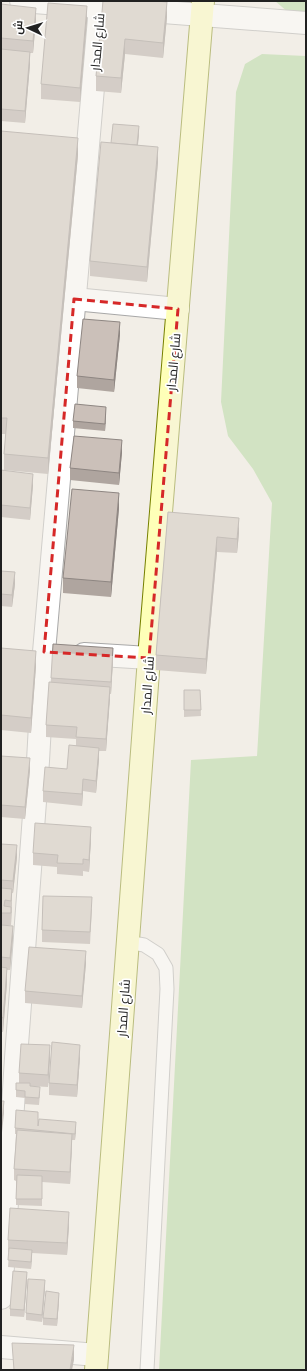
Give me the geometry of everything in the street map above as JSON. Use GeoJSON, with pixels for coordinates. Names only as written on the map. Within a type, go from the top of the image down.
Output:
{"type":"FeatureCollection","features":[{"type":"Feature","properties":{"kind":"street"},"geometry":{"type":"LineString","coordinates":[[21,1],[100,7],[202,8],[306,23]]}},
{"type":"Feature","properties":{"kind":"street","name":"شارع المدار"},"geometry":{"type":"LineString","coordinates":[[1,1298],[8,1057],[38,761],[44,652],[100,7]]}},
{"type":"Feature","properties":{"kind":"street","name":"شارع المدار"},"geometry":{"type":"LineString","coordinates":[[97,1363],[149,658],[202,8]]}},
{"type":"Feature","properties":{"kind":"street"},"geometry":{"type":"LineString","coordinates":[[74,299],[178,309]]}},
{"type":"Feature","properties":{"kind":"street"},"geometry":{"type":"LineString","coordinates":[[22,650],[149,658]]}},
{"type":"Feature","properties":{"kind":"street"},"geometry":{"type":"LineString","coordinates":[[16,759],[38,761]]}},
{"type":"Feature","properties":{"kind":"street"},"geometry":{"type":"LineString","coordinates":[[1,1347],[97,1363]]}},
{"type":"Feature","properties":{"kind":"lane"},"geometry":{"type":"LineString","coordinates":[[127,942],[144,945],[158,954],[166,968],[167,989],[148,1370]]}},
{"type":"Feature","properties":{"kind":"highlighted area"},"geometry":{"type":"Polygon","coordinates":[[[74,299],[178,309],[149,658],[44,652],[74,299]]]}},
{"type":"Feature","properties":{"kind":"green space"},"geometry":{"type":"Polygon","coordinates":[[[275,1],[306,1],[306,24],[302,24],[275,1]]]}},
{"type":"Feature","properties":{"kind":"green space"},"geometry":{"type":"Polygon","coordinates":[[[262,54],[306,56],[306,1370],[159,1370],[191,760],[257,756],[272,503],[253,469],[228,436],[221,402],[236,92],[245,64],[262,54]]]}},
{"type":"Feature","properties":{"kind":"building"},"geometry":{"type":"Polygon","coordinates":[[[103,1],[167,2],[163,43],[125,39],[121,78],[96,76],[103,1]]]}},
{"type":"Feature","properties":{"kind":"building"},"geometry":{"type":"Polygon","coordinates":[[[48,3],[87,6],[80,88],[41,84],[48,3]]]}},
{"type":"Feature","properties":{"kind":"building"},"geometry":{"type":"Polygon","coordinates":[[[1,4],[36,8],[33,41],[1,38],[1,4]]]}},
{"type":"Feature","properties":{"kind":"building"},"geometry":{"type":"Polygon","coordinates":[[[1,49],[30,52],[25,111],[1,109],[1,49]]]}},
{"type":"Feature","properties":{"kind":"building"},"geometry":{"type":"Polygon","coordinates":[[[113,124],[139,126],[137,145],[111,143],[113,124]]]}},
{"type":"Feature","properties":{"kind":"building"},"geometry":{"type":"Polygon","coordinates":[[[1,131],[78,138],[48,458],[4,454],[7,418],[1,418],[1,131]]]}},
{"type":"Feature","properties":{"kind":"building"},"geometry":{"type":"Polygon","coordinates":[[[101,142],[158,147],[147,267],[90,261],[101,142]]]}},
{"type":"Feature","properties":{"kind":"building"},"geometry":{"type":"Polygon","coordinates":[[[83,319],[120,322],[114,380],[77,376],[83,319]]]}},
{"type":"Feature","properties":{"kind":"building"},"geometry":{"type":"Polygon","coordinates":[[[75,404],[106,407],[105,424],[73,421],[75,404]]]}},
{"type":"Feature","properties":{"kind":"building"},"geometry":{"type":"Polygon","coordinates":[[[74,436],[122,440],[119,473],[70,468],[74,436]]]}},
{"type":"Feature","properties":{"kind":"building"},"geometry":{"type":"Polygon","coordinates":[[[1,470],[33,474],[30,508],[1,505],[1,470]]]}},
{"type":"Feature","properties":{"kind":"building"},"geometry":{"type":"Polygon","coordinates":[[[72,489],[119,493],[111,582],[63,578],[72,489]]]}},
{"type":"Feature","properties":{"kind":"building"},"geometry":{"type":"Polygon","coordinates":[[[168,512],[239,518],[237,539],[217,537],[206,659],[156,655],[168,512]]]}},
{"type":"Feature","properties":{"kind":"building"},"geometry":{"type":"Polygon","coordinates":[[[1,571],[15,572],[12,595],[1,594],[1,571]]]}},
{"type":"Feature","properties":{"kind":"building"},"geometry":{"type":"Polygon","coordinates":[[[53,644],[113,648],[111,682],[51,678],[53,644]]]}},
{"type":"Feature","properties":{"kind":"building"},"geometry":{"type":"Polygon","coordinates":[[[1,648],[36,651],[31,718],[1,715],[1,648]]]}},
{"type":"Feature","properties":{"kind":"building"},"geometry":{"type":"Polygon","coordinates":[[[49,682],[110,687],[106,739],[76,737],[77,727],[46,725],[49,682]]]}},
{"type":"Feature","properties":{"kind":"building"},"geometry":{"type":"Polygon","coordinates":[[[184,690],[200,690],[201,710],[184,710],[184,690]]]}},
{"type":"Feature","properties":{"kind":"building"},"geometry":{"type":"Polygon","coordinates":[[[69,745],[99,748],[96,781],[83,779],[82,794],[43,791],[45,767],[67,769],[69,745]]]}},
{"type":"Feature","properties":{"kind":"building"},"geometry":{"type":"Polygon","coordinates":[[[1,756],[30,758],[25,807],[1,805],[1,756]]]}},
{"type":"Feature","properties":{"kind":"building"},"geometry":{"type":"Polygon","coordinates":[[[35,823],[91,827],[89,860],[83,859],[83,864],[57,863],[58,855],[33,853],[35,823]]]}},
{"type":"Feature","properties":{"kind":"building"},"geometry":{"type":"Polygon","coordinates":[[[1,844],[17,845],[13,881],[1,880],[1,844]]]}},
{"type":"Feature","properties":{"kind":"building"},"geometry":{"type":"Polygon","coordinates":[[[1,888],[12,889],[11,901],[5,900],[4,906],[11,907],[11,913],[1,913],[1,888]]]}},
{"type":"Feature","properties":{"kind":"building"},"geometry":{"type":"Polygon","coordinates":[[[43,896],[92,897],[90,932],[42,930],[43,896]]]}},
{"type":"Feature","properties":{"kind":"building"},"geometry":{"type":"Polygon","coordinates":[[[1,925],[13,926],[10,958],[1,957],[1,925]]]}},
{"type":"Feature","properties":{"kind":"building"},"geometry":{"type":"Polygon","coordinates":[[[29,947],[86,951],[82,996],[25,991],[29,947]]]}},
{"type":"Feature","properties":{"kind":"building"},"geometry":{"type":"Polygon","coordinates":[[[1,967],[7,968],[3,1018],[1,1017],[1,967]]]}},
{"type":"Feature","properties":{"kind":"building"},"geometry":{"type":"Polygon","coordinates":[[[52,1042],[80,1045],[77,1085],[49,1083],[52,1042]]]}},
{"type":"Feature","properties":{"kind":"building"},"geometry":{"type":"Polygon","coordinates":[[[21,1044],[50,1045],[48,1075],[19,1073],[21,1044]]]}},
{"type":"Feature","properties":{"kind":"building"},"geometry":{"type":"Polygon","coordinates":[[[16,1083],[30,1083],[30,1086],[40,1087],[39,1098],[25,1097],[25,1091],[16,1090],[16,1083]]]}},
{"type":"Feature","properties":{"kind":"building"},"geometry":{"type":"Polygon","coordinates":[[[1,1101],[4,1101],[1,1130],[1,1101]]]}},
{"type":"Feature","properties":{"kind":"building"},"geometry":{"type":"Polygon","coordinates":[[[16,1110],[38,1112],[38,1126],[39,1119],[76,1122],[75,1134],[15,1128],[16,1110]]]}},
{"type":"Feature","properties":{"kind":"building"},"geometry":{"type":"Polygon","coordinates":[[[17,1130],[72,1134],[70,1172],[14,1169],[17,1130]]]}},
{"type":"Feature","properties":{"kind":"building"},"geometry":{"type":"Polygon","coordinates":[[[17,1175],[42,1176],[42,1199],[16,1199],[17,1175]]]}},
{"type":"Feature","properties":{"kind":"building"},"geometry":{"type":"Polygon","coordinates":[[[10,1208],[69,1212],[67,1243],[8,1240],[10,1208]]]}},
{"type":"Feature","properties":{"kind":"building"},"geometry":{"type":"Polygon","coordinates":[[[9,1248],[32,1250],[31,1262],[8,1260],[9,1248]]]}},
{"type":"Feature","properties":{"kind":"building"},"geometry":{"type":"Polygon","coordinates":[[[13,1271],[27,1272],[24,1310],[10,1309],[13,1271]]]}},
{"type":"Feature","properties":{"kind":"building"},"geometry":{"type":"Polygon","coordinates":[[[28,1279],[45,1280],[42,1315],[26,1313],[28,1279]]]}},
{"type":"Feature","properties":{"kind":"building"},"geometry":{"type":"Polygon","coordinates":[[[46,1291],[59,1293],[57,1319],[43,1318],[46,1291]]]}},
{"type":"Feature","properties":{"kind":"building"},"geometry":{"type":"Polygon","coordinates":[[[12,1343],[74,1345],[70,1370],[14,1370],[12,1343]]]}}]}
